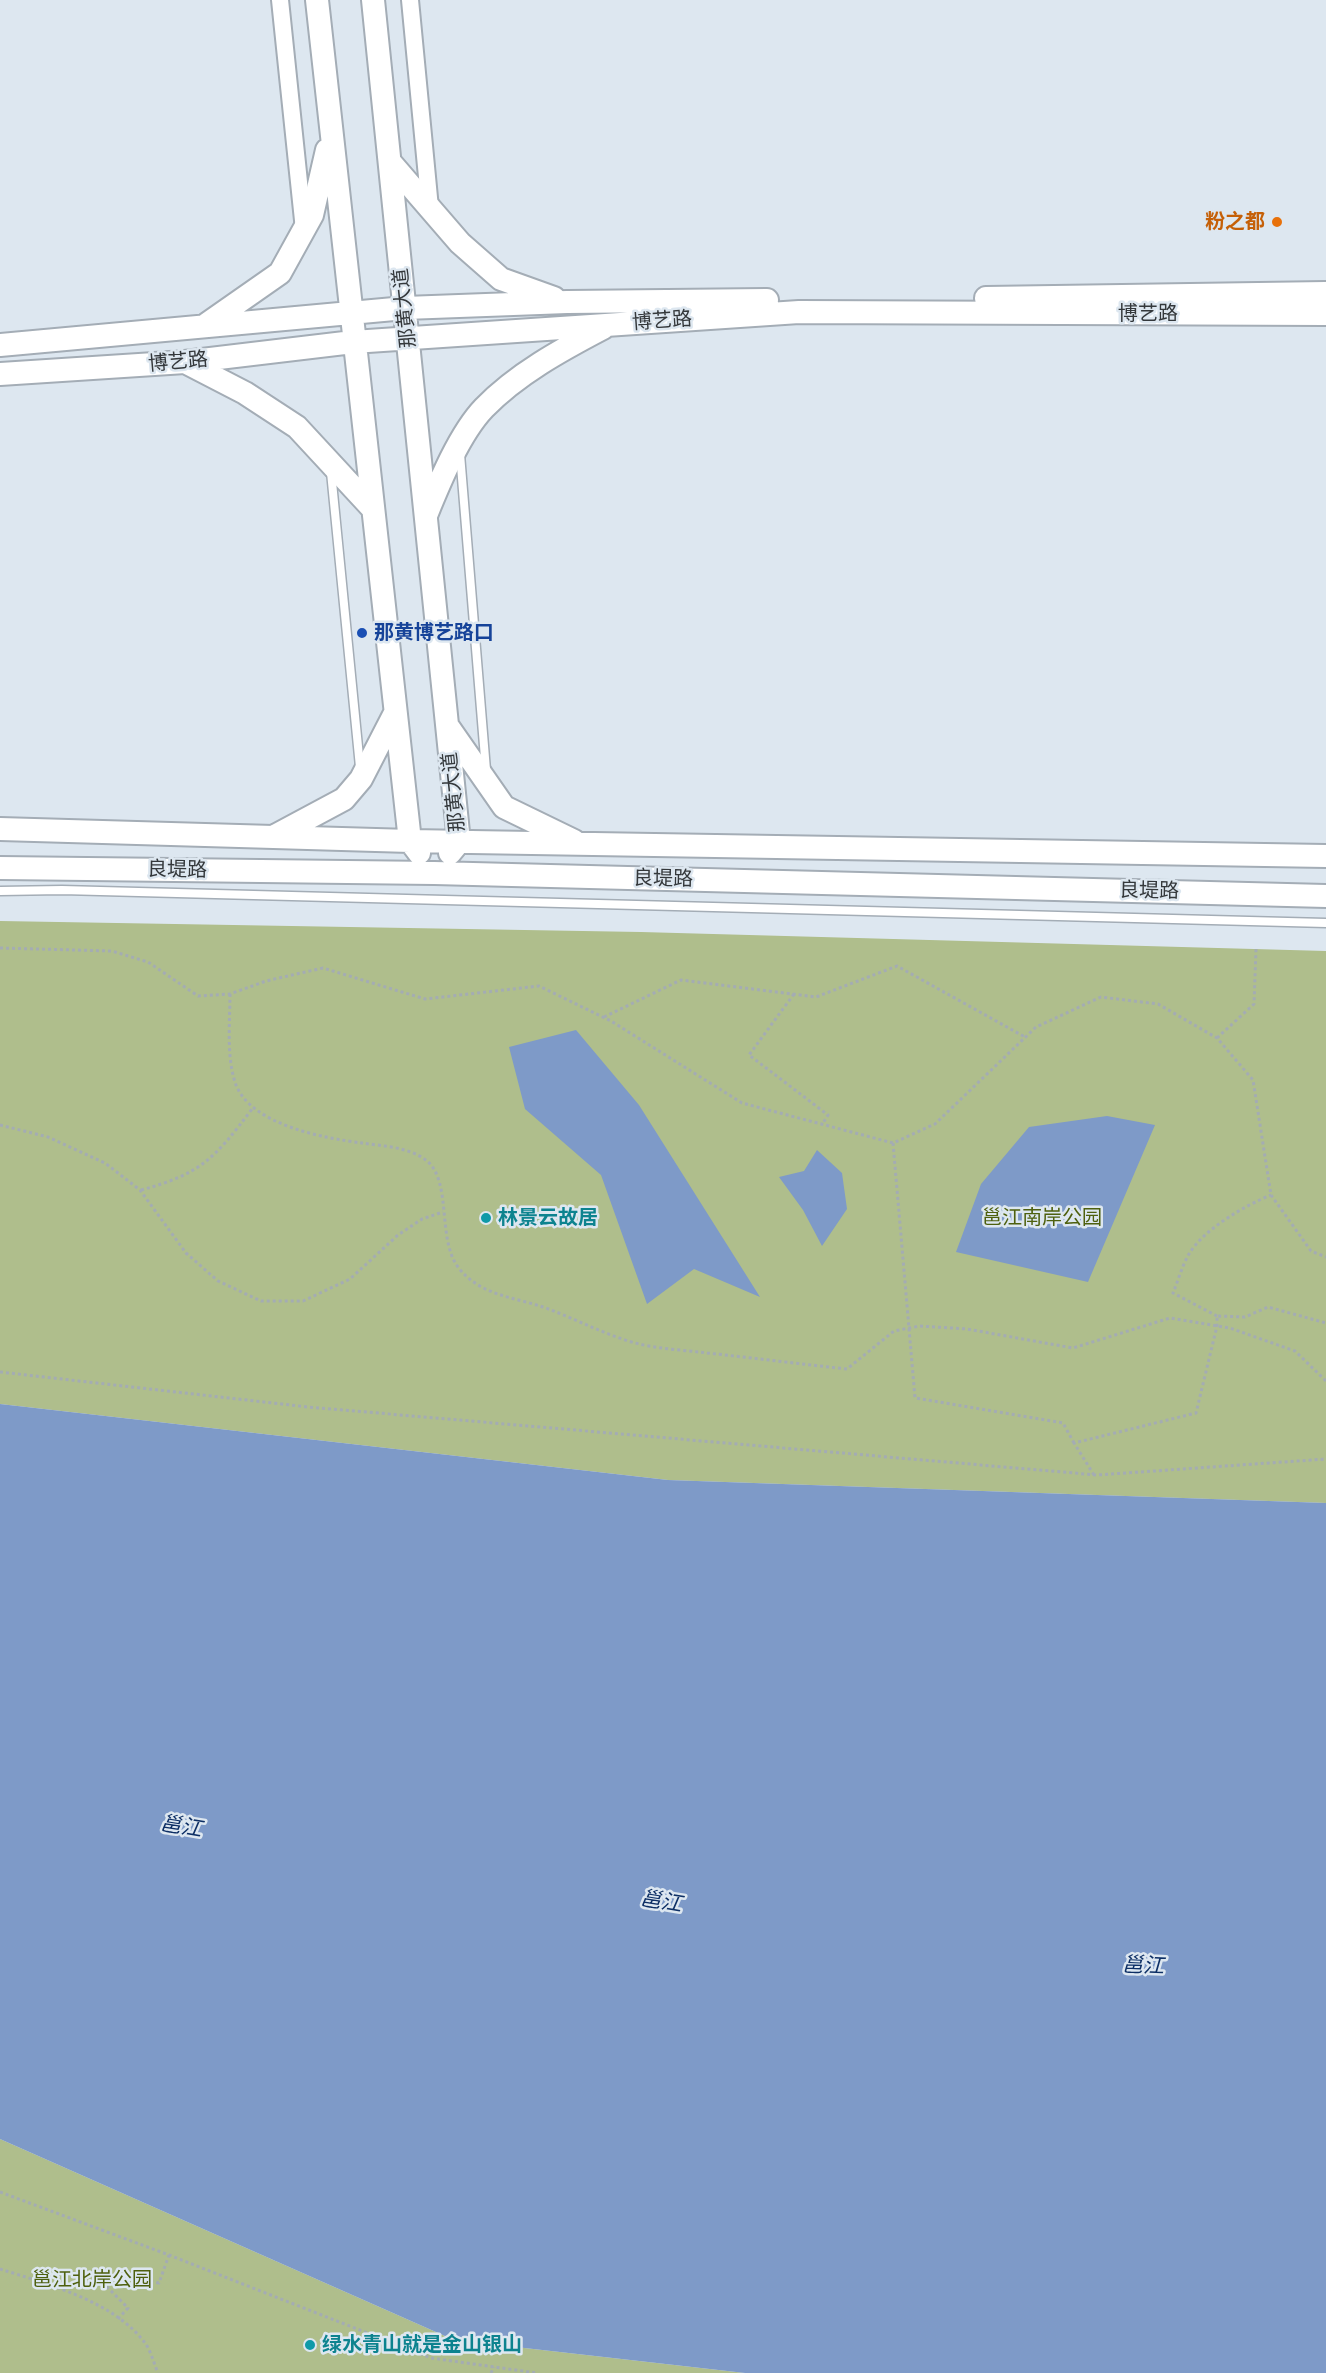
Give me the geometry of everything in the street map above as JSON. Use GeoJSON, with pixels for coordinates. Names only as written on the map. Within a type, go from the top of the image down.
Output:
{"type":"FeatureCollection","features":[{"type":"Feature","properties":{"kind":"main road"},"geometry":{"type":"LineString","coordinates":[[317,0],[353,342],[410,841],[434,873]]}},
{"type":"Feature","properties":{"kind":"main road","name":"那黄大道"},"geometry":{"type":"LineString","coordinates":[[373,0],[459,842],[434,873]]}},
{"type":"Feature","properties":{"kind":"main road"},"geometry":{"type":"LineString","coordinates":[[204,326],[280,273],[312,215],[331,131]]}},
{"type":"Feature","properties":{"kind":"main road"},"geometry":{"type":"LineString","coordinates":[[390,162],[460,243],[501,279],[567,302]]}},
{"type":"Feature","properties":{"kind":"main road","name":"博艺路"},"geometry":{"type":"LineString","coordinates":[[0,374],[185,363],[353,342],[799,312],[1295,304],[1326,293]]}},
{"type":"Feature","properties":{"kind":"main road","name":"博艺路"},"geometry":{"type":"LineString","coordinates":[[0,345],[350,312],[567,302],[1295,304],[1326,314]]}},
{"type":"Feature","properties":{"kind":"main road"},"geometry":{"type":"LineString","coordinates":[[426,514],[448,464],[483,409],[544,360],[608,325]]}},
{"type":"Feature","properties":{"kind":"main road"},"geometry":{"type":"LineString","coordinates":[[185,363],[245,393],[297,428],[372,508]]}},
{"type":"Feature","properties":{"kind":"main road"},"geometry":{"type":"LineString","coordinates":[[272,838],[344,799],[361,779],[395,713]]}},
{"type":"Feature","properties":{"kind":"main road"},"geometry":{"type":"LineString","coordinates":[[447,725],[504,807],[581,844]]}},
{"type":"Feature","properties":{"kind":"main road","name":"良堤路"},"geometry":{"type":"LineString","coordinates":[[0,829],[459,842],[1326,856]]}},
{"type":"Feature","properties":{"kind":"main road","name":"良堤路"},"geometry":{"type":"LineString","coordinates":[[0,868],[434,873],[1326,896]]}},
{"type":"Feature","properties":{"kind":"street"},"geometry":{"type":"LineString","coordinates":[[280,0],[304,230]]}},
{"type":"Feature","properties":{"kind":"street"},"geometry":{"type":"LineString","coordinates":[[410,0],[430,208]]}},
{"type":"Feature","properties":{"kind":"street"},"geometry":{"type":"LineString","coordinates":[[1326,280],[1295,304],[1326,322]]}},
{"type":"Feature","properties":{"kind":"lane"},"geometry":{"type":"LineString","coordinates":[[459,446],[487,782]]}},
{"type":"Feature","properties":{"kind":"lane"},"geometry":{"type":"LineString","coordinates":[[330,463],[361,779]]}},
{"type":"Feature","properties":{"kind":"lane"},"geometry":{"type":"LineString","coordinates":[[0,891],[62,890],[1326,923]]}},
{"type":"Feature","properties":{"kind":"path"},"geometry":{"type":"LineString","coordinates":[[0,948],[112,951],[148,962],[198,996],[230,994],[267,981],[323,968],[425,999],[539,986],[604,1017],[742,1102],[893,1143],[935,1124],[1036,1027],[1101,998],[1158,1004],[1217,1038],[1253,1080],[1271,1195],[1311,1251],[1326,1257]]}},
{"type":"Feature","properties":{"kind":"path"},"geometry":{"type":"LineString","coordinates":[[1217,1038],[1254,1004],[1256,949]]}},
{"type":"Feature","properties":{"kind":"path"},"geometry":{"type":"LineString","coordinates":[[604,1017],[681,980],[816,997],[897,966],[1025,1037]]}},
{"type":"Feature","properties":{"kind":"path"},"geometry":{"type":"LineString","coordinates":[[230,994],[230,1044],[236,1084],[252,1109],[274,1121],[327,1137],[409,1152],[427,1161],[438,1175],[448,1240],[457,1266],[473,1283],[492,1293],[558,1312],[604,1334],[638,1344],[672,1349],[847,1369],[894,1331],[920,1326],[967,1329],[1073,1348],[1170,1318],[1217,1326],[1295,1351],[1326,1381]]}},
{"type":"Feature","properties":{"kind":"path"},"geometry":{"type":"LineString","coordinates":[[794,994],[749,1055],[828,1115],[822,1124]]}},
{"type":"Feature","properties":{"kind":"path"},"geometry":{"type":"LineString","coordinates":[[140,1190],[177,1180],[206,1163],[228,1141],[252,1109]]}},
{"type":"Feature","properties":{"kind":"path"},"geometry":{"type":"LineString","coordinates":[[0,1125],[48,1137],[105,1163],[140,1190],[194,1260],[218,1281],[261,1301],[303,1300],[350,1279],[398,1235],[422,1219],[443,1212]]}},
{"type":"Feature","properties":{"kind":"path"},"geometry":{"type":"LineString","coordinates":[[893,1143],[915,1398],[1063,1423],[1094,1475]]}},
{"type":"Feature","properties":{"kind":"path"},"geometry":{"type":"LineString","coordinates":[[1271,1195],[1245,1206],[1199,1241],[1189,1255],[1173,1293],[1217,1316],[1245,1317],[1268,1307],[1326,1323]]}},
{"type":"Feature","properties":{"kind":"path"},"geometry":{"type":"LineString","coordinates":[[1074,1443],[1196,1413],[1217,1326],[1217,1316]]}},
{"type":"Feature","properties":{"kind":"path"},"geometry":{"type":"LineString","coordinates":[[0,1372],[308,1407],[1094,1475],[1326,1459]]}},
{"type":"Feature","properties":{"kind":"path"},"geometry":{"type":"LineString","coordinates":[[0,2192],[170,2255],[431,2358],[537,2373]]}},
{"type":"Feature","properties":{"kind":"path"},"geometry":{"type":"LineString","coordinates":[[118,2319],[128,2308],[103,2283],[109,2275],[159,2283],[170,2255]]}},
{"type":"Feature","properties":{"kind":"path"},"geometry":{"type":"LineString","coordinates":[[0,2269],[68,2291],[118,2319],[145,2343],[158,2373]]}},
{"type":"Feature","properties":{"kind":"path"},"geometry":{"type":"LineString","coordinates":[[491,2373],[494,2367]]}},
{"type":"Feature","properties":{"kind":"green space","name":"邕江南岸公园"},"geometry":{"type":"Polygon","coordinates":[[[0,921],[641,932],[1326,951],[1326,1503],[668,1480],[0,1404],[0,921]]]}},
{"type":"Feature","properties":{"kind":"green space","name":"邕江北岸公园"},"geometry":{"type":"Polygon","coordinates":[[[0,2139],[454,2340],[745,2373],[0,2373],[0,2139]]]}},
{"type":"Feature","properties":{"kind":"water"},"geometry":{"type":"Polygon","coordinates":[[[576,1030],[639,1105],[760,1297],[694,1269],[647,1304],[601,1175],[525,1109],[509,1047],[576,1030]]]}},
{"type":"Feature","properties":{"kind":"water"},"geometry":{"type":"Polygon","coordinates":[[[1107,1116],[1155,1125],[1088,1282],[956,1252],[981,1184],[1029,1127],[1107,1116]]]}},
{"type":"Feature","properties":{"kind":"water"},"geometry":{"type":"Polygon","coordinates":[[[817,1150],[842,1173],[847,1209],[822,1246],[803,1210],[779,1177],[804,1171],[817,1150]]]}},
{"type":"Feature","properties":{"kind":"water","name":"邕江"},"geometry":{"type":"Polygon","coordinates":[[[0,1404],[668,1480],[1326,1503],[1326,2373],[745,2373],[454,2340],[0,2139],[0,1404]]]}},
{"type":"Feature","properties":{"kind":"place","name":"粉之都"},"geometry":{"type":"Point","coordinates":[1277,222]}},
{"type":"Feature","properties":{"kind":"place","name":"那黄博艺路口"},"geometry":{"type":"Point","coordinates":[362,633]}},
{"type":"Feature","properties":{"kind":"place","name":"林景云故居"},"geometry":{"type":"Point","coordinates":[486,1218]}},
{"type":"Feature","properties":{"kind":"place","name":"绿水青山就是金山银山"},"geometry":{"type":"Point","coordinates":[310,2345]}}]}
